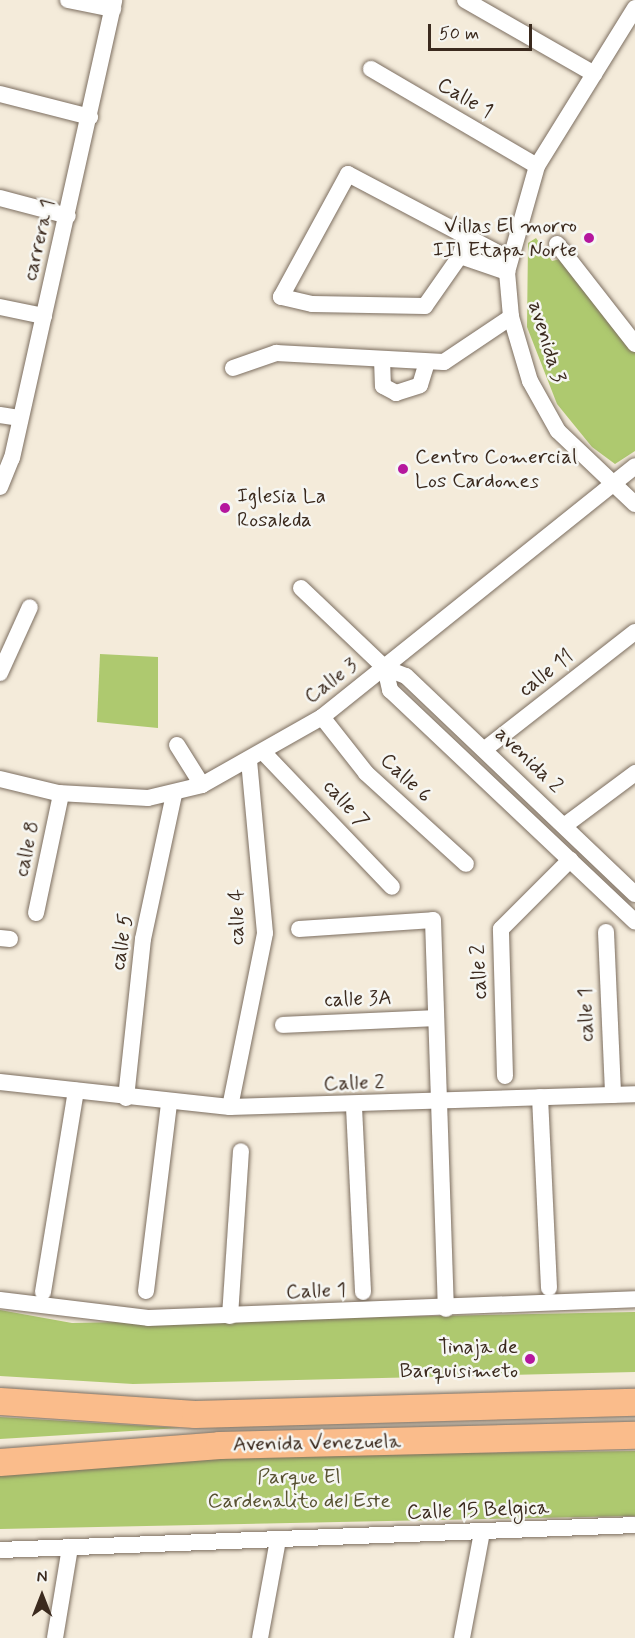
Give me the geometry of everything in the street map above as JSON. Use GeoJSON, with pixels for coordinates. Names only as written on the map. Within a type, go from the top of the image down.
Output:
{"type":"FeatureCollection","features":[{"type":"Feature","properties":{"kind":"main road","name":"Avenida Venezuela"},"geometry":{"type":"LineString","coordinates":[[3,1401],[195,1414],[635,1402]]}},
{"type":"Feature","properties":{"kind":"main road","name":"Avenida Venezuela"},"geometry":{"type":"LineString","coordinates":[[0,1462],[219,1446],[635,1435]]}},
{"type":"Feature","properties":{"kind":"street"},"geometry":{"type":"LineString","coordinates":[[68,0],[113,4]]}},
{"type":"Feature","properties":{"kind":"street"},"geometry":{"type":"LineString","coordinates":[[465,0],[594,74]]}},
{"type":"Feature","properties":{"kind":"street","name":"carrera 1"},"geometry":{"type":"LineString","coordinates":[[0,487],[68,216],[113,4]]}},
{"type":"Feature","properties":{"kind":"street","name":"avenida 3"},"geometry":{"type":"LineString","coordinates":[[635,8],[537,166],[508,265],[511,317],[531,381],[558,430],[635,504]]}},
{"type":"Feature","properties":{"kind":"street","name":"Calle 1"},"geometry":{"type":"LineString","coordinates":[[371,69],[537,166]]}},
{"type":"Feature","properties":{"kind":"street"},"geometry":{"type":"LineString","coordinates":[[0,94],[90,117]]}},
{"type":"Feature","properties":{"kind":"street"},"geometry":{"type":"LineString","coordinates":[[465,239],[460,256],[425,306],[312,304],[281,297],[348,174],[465,239],[508,265]]}},
{"type":"Feature","properties":{"kind":"street"},"geometry":{"type":"LineString","coordinates":[[0,198],[68,216]]}},
{"type":"Feature","properties":{"kind":"street"},"geometry":{"type":"LineString","coordinates":[[557,243],[635,345]]}},
{"type":"Feature","properties":{"kind":"street"},"geometry":{"type":"LineString","coordinates":[[460,256],[508,265]]}},
{"type":"Feature","properties":{"kind":"street"},"geometry":{"type":"LineString","coordinates":[[0,307],[44,316]]}},
{"type":"Feature","properties":{"kind":"street"},"geometry":{"type":"LineString","coordinates":[[233,368],[276,354],[427,362],[448,361],[511,317]]}},
{"type":"Feature","properties":{"kind":"street"},"geometry":{"type":"LineString","coordinates":[[382,360],[383,386],[396,393],[420,385],[427,362]]}},
{"type":"Feature","properties":{"kind":"street"},"geometry":{"type":"LineString","coordinates":[[0,415],[19,418]]}},
{"type":"Feature","properties":{"kind":"street","name":"Calle 3"},"geometry":{"type":"LineString","coordinates":[[0,779],[61,794],[174,795],[202,785],[257,757],[322,717],[635,466]]}},
{"type":"Feature","properties":{"kind":"street"},"geometry":{"type":"LineString","coordinates":[[301,588],[385,668],[390,690],[635,922]]}},
{"type":"Feature","properties":{"kind":"street"},"geometry":{"type":"LineString","coordinates":[[0,673],[30,607]]}},
{"type":"Feature","properties":{"kind":"street","name":"calle 11"},"geometry":{"type":"LineString","coordinates":[[485,749],[635,632]]}},
{"type":"Feature","properties":{"kind":"street","name":"avenida 2"},"geometry":{"type":"LineString","coordinates":[[385,668],[406,676],[635,894]]}},
{"type":"Feature","properties":{"kind":"street","name":"Calle 6"},"geometry":{"type":"LineString","coordinates":[[322,717],[366,773],[466,864]]}},
{"type":"Feature","properties":{"kind":"street"},"geometry":{"type":"LineString","coordinates":[[177,745],[202,785]]}},
{"type":"Feature","properties":{"kind":"street","name":"calle 7"},"geometry":{"type":"LineString","coordinates":[[257,757],[392,887]]}},
{"type":"Feature","properties":{"kind":"street","name":"calle 4"},"geometry":{"type":"LineString","coordinates":[[230,1107],[264,933],[257,757]]}},
{"type":"Feature","properties":{"kind":"street"},"geometry":{"type":"LineString","coordinates":[[564,826],[635,773]]}},
{"type":"Feature","properties":{"kind":"street","name":"calle 8"},"geometry":{"type":"LineString","coordinates":[[36,913],[61,794]]}},
{"type":"Feature","properties":{"kind":"street","name":"calle 5"},"geometry":{"type":"LineString","coordinates":[[126,1098],[143,939],[174,795]]}},
{"type":"Feature","properties":{"kind":"street","name":"calle 2"},"geometry":{"type":"LineString","coordinates":[[505,1076],[501,929],[570,860]]}},
{"type":"Feature","properties":{"kind":"street"},"geometry":{"type":"LineString","coordinates":[[299,928],[433,920],[435,1018],[442,1102],[446,1309]]}},
{"type":"Feature","properties":{"kind":"street","name":"calle 1"},"geometry":{"type":"LineString","coordinates":[[606,932],[614,1095]]}},
{"type":"Feature","properties":{"kind":"street","name":"calle 3A"},"geometry":{"type":"LineString","coordinates":[[283,1025],[435,1018]]}},
{"type":"Feature","properties":{"kind":"street","name":"Calle 2"},"geometry":{"type":"LineString","coordinates":[[0,1082],[169,1103],[230,1107],[354,1107],[635,1094]]}},
{"type":"Feature","properties":{"kind":"street"},"geometry":{"type":"LineString","coordinates":[[43,1292],[76,1091]]}},
{"type":"Feature","properties":{"kind":"street"},"geometry":{"type":"LineString","coordinates":[[540,1097],[549,1288]]}},
{"type":"Feature","properties":{"kind":"street"},"geometry":{"type":"LineString","coordinates":[[146,1291],[169,1103]]}},
{"type":"Feature","properties":{"kind":"street","name":"Calle 1"},"geometry":{"type":"LineString","coordinates":[[354,1107],[363,1292]]}},
{"type":"Feature","properties":{"kind":"street"},"geometry":{"type":"LineString","coordinates":[[230,1316],[241,1151]]}},
{"type":"Feature","properties":{"kind":"street","name":"Calle 1"},"geometry":{"type":"LineString","coordinates":[[0,1300],[147,1318],[446,1309],[635,1299]]}},
{"type":"Feature","properties":{"kind":"street","name":"Calle 15 Belgica"},"geometry":{"type":"LineString","coordinates":[[0,1550],[635,1525]]}},
{"type":"Feature","properties":{"kind":"street"},"geometry":{"type":"LineString","coordinates":[[462,1638],[482,1532]]}},
{"type":"Feature","properties":{"kind":"street"},"geometry":{"type":"LineString","coordinates":[[260,1638],[278,1540]]}},
{"type":"Feature","properties":{"kind":"street"},"geometry":{"type":"LineString","coordinates":[[55,1638],[70,1547]]}},
{"type":"Feature","properties":{"kind":"green space"},"geometry":{"type":"Polygon","coordinates":[[[536,238],[552,261],[560,259],[635,351],[635,451],[615,464],[592,447],[557,404],[527,327],[528,243],[536,238]]]}},
{"type":"Feature","properties":{"kind":"green space"},"geometry":{"type":"Polygon","coordinates":[[[100,654],[158,657],[158,728],[97,722],[100,654]]]}},
{"type":"Feature","properties":{"kind":"green space"},"geometry":{"type":"Polygon","coordinates":[[[0,1310],[72,1323],[635,1312],[635,1372],[133,1384],[0,1376],[0,1310]]]}},
{"type":"Feature","properties":{"kind":"green space"},"geometry":{"type":"Polygon","coordinates":[[[0,1417],[180,1428],[0,1439],[0,1417]]]}},
{"type":"Feature","properties":{"kind":"green space","name":"Parque El Cardenalito del Este"},"geometry":{"type":"Polygon","coordinates":[[[635,1451],[635,1516],[0,1529],[0,1475],[211,1456],[635,1451]]]}},
{"type":"Feature","properties":{"kind":"place","name":"Villas El morro III Etapa Norte"},"geometry":{"type":"Point","coordinates":[589,238]}},
{"type":"Feature","properties":{"kind":"place","name":"Centro Comercial Los Cardones"},"geometry":{"type":"Point","coordinates":[403,469]}},
{"type":"Feature","properties":{"kind":"place","name":"Iglesia La Rosaleda"},"geometry":{"type":"Point","coordinates":[225,508]}},
{"type":"Feature","properties":{"kind":"place","name":"Tinaja de Barquisimeto"},"geometry":{"type":"Point","coordinates":[530,1359]}}]}
